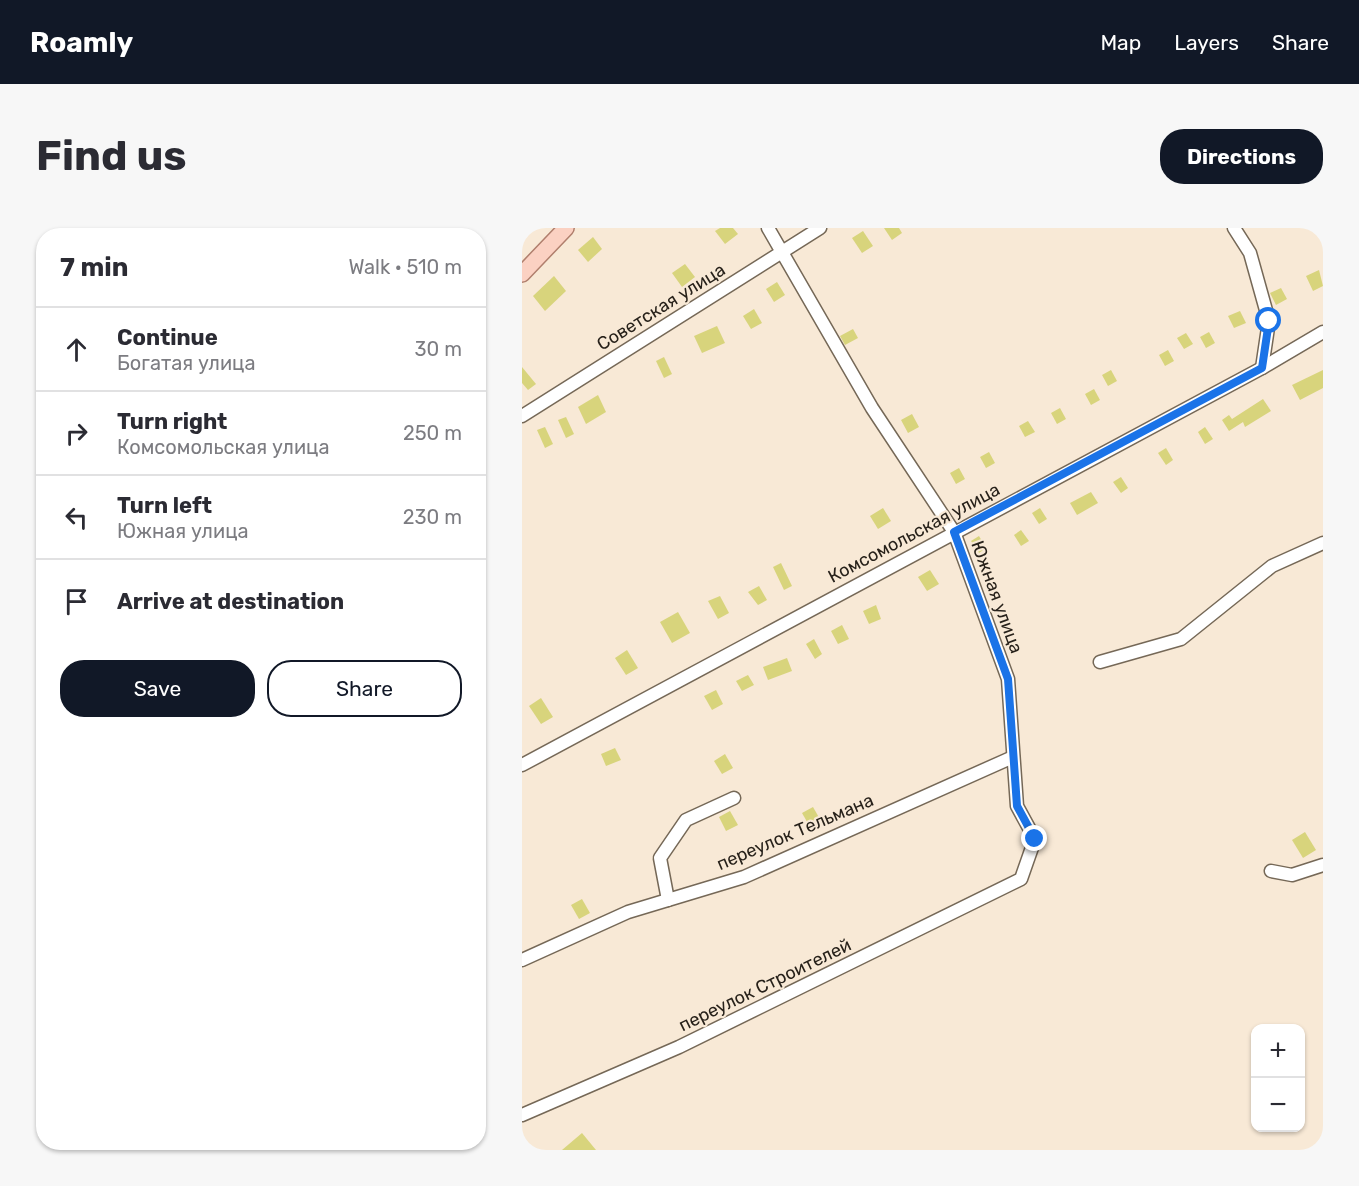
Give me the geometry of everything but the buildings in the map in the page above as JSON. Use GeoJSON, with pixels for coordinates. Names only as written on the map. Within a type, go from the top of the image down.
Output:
{"type":"FeatureCollection","features":[{"type":"Feature","properties":{"kind":"main road"},"geometry":{"type":"LineString","coordinates":[[522,274],[566,228]]}},
{"type":"Feature","properties":{"kind":"street","name":"Южная улица"},"geometry":{"type":"LineString","coordinates":[[768,228],[872,408],[954,532],[1008,679],[1017,806],[1035,839],[1021,879]]}},
{"type":"Feature","properties":{"kind":"street","name":"Советская улица"},"geometry":{"type":"LineString","coordinates":[[522,416],[820,228]]}},
{"type":"Feature","properties":{"kind":"street"},"geometry":{"type":"LineString","coordinates":[[1234,228],[1250,253],[1269,321],[1262,368]]}},
{"type":"Feature","properties":{"kind":"street","name":"Комсомольская улица"},"geometry":{"type":"LineString","coordinates":[[522,765],[1262,368],[1323,332]]}},
{"type":"Feature","properties":{"kind":"street"},"geometry":{"type":"LineString","coordinates":[[1100,662],[1181,639],[1272,566],[1323,543]]}},
{"type":"Feature","properties":{"kind":"street","name":"переулок Тельмана"},"geometry":{"type":"LineString","coordinates":[[522,960],[628,912],[744,877],[1013,757]]}},
{"type":"Feature","properties":{"kind":"street"},"geometry":{"type":"LineString","coordinates":[[668,900],[660,858],[686,820],[734,798]]}},
{"type":"Feature","properties":{"kind":"street"},"geometry":{"type":"LineString","coordinates":[[1271,871],[1292,875],[1323,866]]}},
{"type":"Feature","properties":{"kind":"street","name":"переулок Строителей"},"geometry":{"type":"LineString","coordinates":[[522,1115],[679,1047],[1021,879]]}},
{"type":"Feature","properties":{"kind":"route"},"geometry":{"type":"LineString","coordinates":[[1035,839],[1017,806],[1008,679],[954,532],[1262,368],[1269,321]]}}]}
